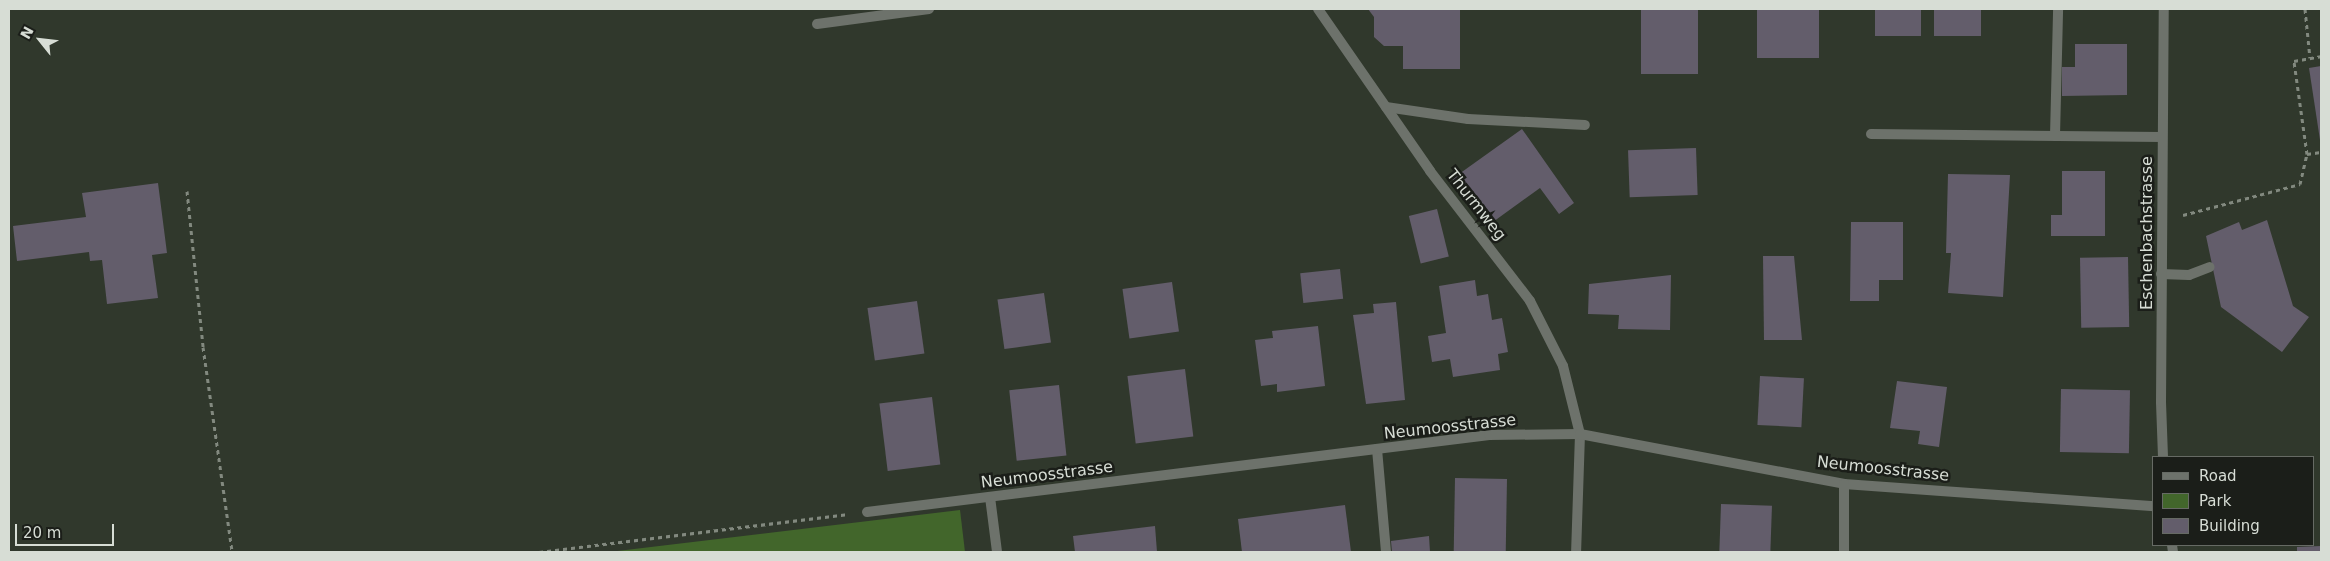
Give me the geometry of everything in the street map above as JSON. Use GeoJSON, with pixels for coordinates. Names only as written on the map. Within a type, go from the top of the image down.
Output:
{"type":"FeatureCollection","features":[{"type":"Feature","properties":{"kind":"street"},"geometry":{"type":"LineString","coordinates":[[817,24],[929,9]]}},
{"type":"Feature","properties":{"kind":"street","name":"Thurmweg"},"geometry":{"type":"LineString","coordinates":[[1318,9],[1430,171],[1530,301],[1563,366],[1580,434],[1576,552]]}},
{"type":"Feature","properties":{"kind":"street"},"geometry":{"type":"LineString","coordinates":[[2055,136],[2058,9]]}},
{"type":"Feature","properties":{"kind":"street","name":"Eschenbachstrasse"},"geometry":{"type":"LineString","coordinates":[[2163,456],[2161,274],[2164,9]]}},
{"type":"Feature","properties":{"kind":"street"},"geometry":{"type":"LineString","coordinates":[[1386,107],[1468,119],[1585,126]]}},
{"type":"Feature","properties":{"kind":"street"},"geometry":{"type":"LineString","coordinates":[[1871,134],[2162,137]]}},
{"type":"Feature","properties":{"kind":"street"},"geometry":{"type":"LineString","coordinates":[[2161,274],[2188,275],[2210,267]]}},
{"type":"Feature","properties":{"kind":"street","name":"Neumoosstrasse"},"geometry":{"type":"LineString","coordinates":[[868,512],[1489,436],[1580,434],[1844,484],[2152,506]]}},
{"type":"Feature","properties":{"kind":"street"},"geometry":{"type":"LineString","coordinates":[[1377,449],[1386,552]]}},
{"type":"Feature","properties":{"kind":"street"},"geometry":{"type":"LineString","coordinates":[[1844,484],[1844,552]]}},
{"type":"Feature","properties":{"kind":"street"},"geometry":{"type":"LineString","coordinates":[[990,497],[997,552]]}},
{"type":"Feature","properties":{"kind":"path"},"geometry":{"type":"LineString","coordinates":[[2305,9],[2310,58]]}},
{"type":"Feature","properties":{"kind":"path"},"geometry":{"type":"LineString","coordinates":[[2189,215],[2300,184],[2307,154],[2294,61],[2321,56]]}},
{"type":"Feature","properties":{"kind":"path"},"geometry":{"type":"LineString","coordinates":[[2307,154],[2321,152]]}},
{"type":"Feature","properties":{"kind":"path"},"geometry":{"type":"LineString","coordinates":[[187,191],[203,347],[232,552]]}},
{"type":"Feature","properties":{"kind":"path"},"geometry":{"type":"LineString","coordinates":[[539,552],[868,512]]}},
{"type":"Feature","properties":{"kind":"green space"},"geometry":{"type":"Polygon","coordinates":[[[960,510],[965,552],[609,552],[960,510]]]}},
{"type":"Feature","properties":{"kind":"building"},"geometry":{"type":"Polygon","coordinates":[[[1368,9],[1460,9],[1460,69],[1403,69],[1403,46],[1384,46],[1374,37],[1374,17],[1368,9]]]}},
{"type":"Feature","properties":{"kind":"building"},"geometry":{"type":"Polygon","coordinates":[[[1641,9],[1698,9],[1698,74],[1641,74],[1641,9]]]}},
{"type":"Feature","properties":{"kind":"building"},"geometry":{"type":"Polygon","coordinates":[[[1757,9],[1819,9],[1819,58],[1757,58],[1757,9]]]}},
{"type":"Feature","properties":{"kind":"building"},"geometry":{"type":"Polygon","coordinates":[[[1875,9],[1921,9],[1921,36],[1875,36],[1875,9]]]}},
{"type":"Feature","properties":{"kind":"building"},"geometry":{"type":"Polygon","coordinates":[[[1934,9],[1981,9],[1981,36],[1934,36],[1934,9]]]}},
{"type":"Feature","properties":{"kind":"building"},"geometry":{"type":"Polygon","coordinates":[[[2075,44],[2127,44],[2127,95],[2062,96],[2062,67],[2075,67],[2075,44]]]}},
{"type":"Feature","properties":{"kind":"building"},"geometry":{"type":"Polygon","coordinates":[[[2321,66],[2321,140],[2320,140],[2309,68],[2321,66]]]}},
{"type":"Feature","properties":{"kind":"building"},"geometry":{"type":"Polygon","coordinates":[[[1522,129],[1574,203],[1559,214],[1540,188],[1486,227],[1452,179],[1522,129]]]}},
{"type":"Feature","properties":{"kind":"building"},"geometry":{"type":"Polygon","coordinates":[[[1696,148],[1698,195],[1630,197],[1628,150],[1696,148]]]}},
{"type":"Feature","properties":{"kind":"building"},"geometry":{"type":"Polygon","coordinates":[[[2062,171],[2105,171],[2105,236],[2051,236],[2051,215],[2062,215],[2062,171]]]}},
{"type":"Feature","properties":{"kind":"building"},"geometry":{"type":"Polygon","coordinates":[[[1948,174],[2010,175],[2003,297],[1948,293],[1951,253],[1946,253],[1948,174]]]}},
{"type":"Feature","properties":{"kind":"building"},"geometry":{"type":"Polygon","coordinates":[[[158,183],[167,253],[152,255],[158,298],[107,304],[102,260],[90,261],[89,252],[17,261],[13,226],[86,217],[82,193],[158,183]]]}},
{"type":"Feature","properties":{"kind":"building"},"geometry":{"type":"Polygon","coordinates":[[[1437,209],[1449,257],[1421,264],[1409,216],[1437,209]]]}},
{"type":"Feature","properties":{"kind":"building"},"geometry":{"type":"Polygon","coordinates":[[[2267,220],[2293,306],[2309,317],[2282,352],[2221,307],[2206,236],[2239,222],[2242,230],[2267,220]]]}},
{"type":"Feature","properties":{"kind":"building"},"geometry":{"type":"Polygon","coordinates":[[[1851,222],[1903,222],[1903,280],[1879,280],[1879,301],[1850,301],[1851,222]]]}},
{"type":"Feature","properties":{"kind":"building"},"geometry":{"type":"Polygon","coordinates":[[[1763,256],[1794,256],[1802,340],[1764,340],[1763,256]]]}},
{"type":"Feature","properties":{"kind":"building"},"geometry":{"type":"Polygon","coordinates":[[[2128,257],[2129,327],[2081,328],[2080,258],[2128,257]]]}},
{"type":"Feature","properties":{"kind":"building"},"geometry":{"type":"Polygon","coordinates":[[[1340,269],[1343,299],[1303,303],[1300,273],[1340,269]]]}},
{"type":"Feature","properties":{"kind":"building"},"geometry":{"type":"Polygon","coordinates":[[[1671,275],[1670,330],[1618,329],[1619,315],[1588,314],[1589,284],[1671,275]]]}},
{"type":"Feature","properties":{"kind":"building"},"geometry":{"type":"Polygon","coordinates":[[[1475,280],[1477,296],[1488,294],[1492,320],[1502,318],[1508,352],[1498,354],[1500,370],[1453,377],[1450,359],[1432,362],[1428,336],[1446,333],[1439,286],[1475,280]]]}},
{"type":"Feature","properties":{"kind":"building"},"geometry":{"type":"Polygon","coordinates":[[[1172,282],[1179,332],[1129,338],[1122,289],[1172,282]]]}},
{"type":"Feature","properties":{"kind":"building"},"geometry":{"type":"Polygon","coordinates":[[[1044,293],[1051,343],[1004,349],[997,300],[1044,293]]]}},
{"type":"Feature","properties":{"kind":"building"},"geometry":{"type":"Polygon","coordinates":[[[917,301],[924,353],[875,360],[867,308],[917,301]]]}},
{"type":"Feature","properties":{"kind":"building"},"geometry":{"type":"Polygon","coordinates":[[[1396,302],[1405,400],[1366,404],[1353,315],[1374,313],[1373,304],[1396,302]]]}},
{"type":"Feature","properties":{"kind":"building"},"geometry":{"type":"Polygon","coordinates":[[[1318,326],[1325,386],[1277,392],[1277,384],[1261,386],[1255,340],[1273,338],[1272,331],[1318,326]]]}},
{"type":"Feature","properties":{"kind":"building"},"geometry":{"type":"Polygon","coordinates":[[[1185,369],[1193,436],[1136,444],[1127,376],[1185,369]]]}},
{"type":"Feature","properties":{"kind":"building"},"geometry":{"type":"Polygon","coordinates":[[[1760,376],[1804,378],[1801,427],[1757,425],[1760,376]]]}},
{"type":"Feature","properties":{"kind":"building"},"geometry":{"type":"Polygon","coordinates":[[[1897,381],[1947,387],[1939,447],[1918,444],[1920,431],[1890,428],[1897,381]]]}},
{"type":"Feature","properties":{"kind":"building"},"geometry":{"type":"Polygon","coordinates":[[[1059,385],[1066,456],[1017,461],[1009,390],[1059,385]]]}},
{"type":"Feature","properties":{"kind":"building"},"geometry":{"type":"Polygon","coordinates":[[[2061,389],[2130,390],[2129,453],[2060,452],[2061,389]]]}},
{"type":"Feature","properties":{"kind":"building"},"geometry":{"type":"Polygon","coordinates":[[[932,397],[940,464],[888,471],[879,403],[932,397]]]}},
{"type":"Feature","properties":{"kind":"building"},"geometry":{"type":"Polygon","coordinates":[[[1455,478],[1507,479],[1506,552],[1454,552],[1455,478]]]}},
{"type":"Feature","properties":{"kind":"building"},"geometry":{"type":"Polygon","coordinates":[[[1721,504],[1772,506],[1770,552],[1719,552],[1721,504]]]}},
{"type":"Feature","properties":{"kind":"building"},"geometry":{"type":"Polygon","coordinates":[[[1345,505],[1351,552],[1242,552],[1238,519],[1345,505]]]}},
{"type":"Feature","properties":{"kind":"building"},"geometry":{"type":"Polygon","coordinates":[[[1155,526],[1157,552],[1075,552],[1073,536],[1155,526]]]}},
{"type":"Feature","properties":{"kind":"building"},"geometry":{"type":"Polygon","coordinates":[[[1429,536],[1430,552],[1392,552],[1391,541],[1429,536]]]}},
{"type":"Feature","properties":{"kind":"building"},"geometry":{"type":"Polygon","coordinates":[[[2321,546],[2321,552],[2297,552],[2297,547],[2321,546]]]}}]}
